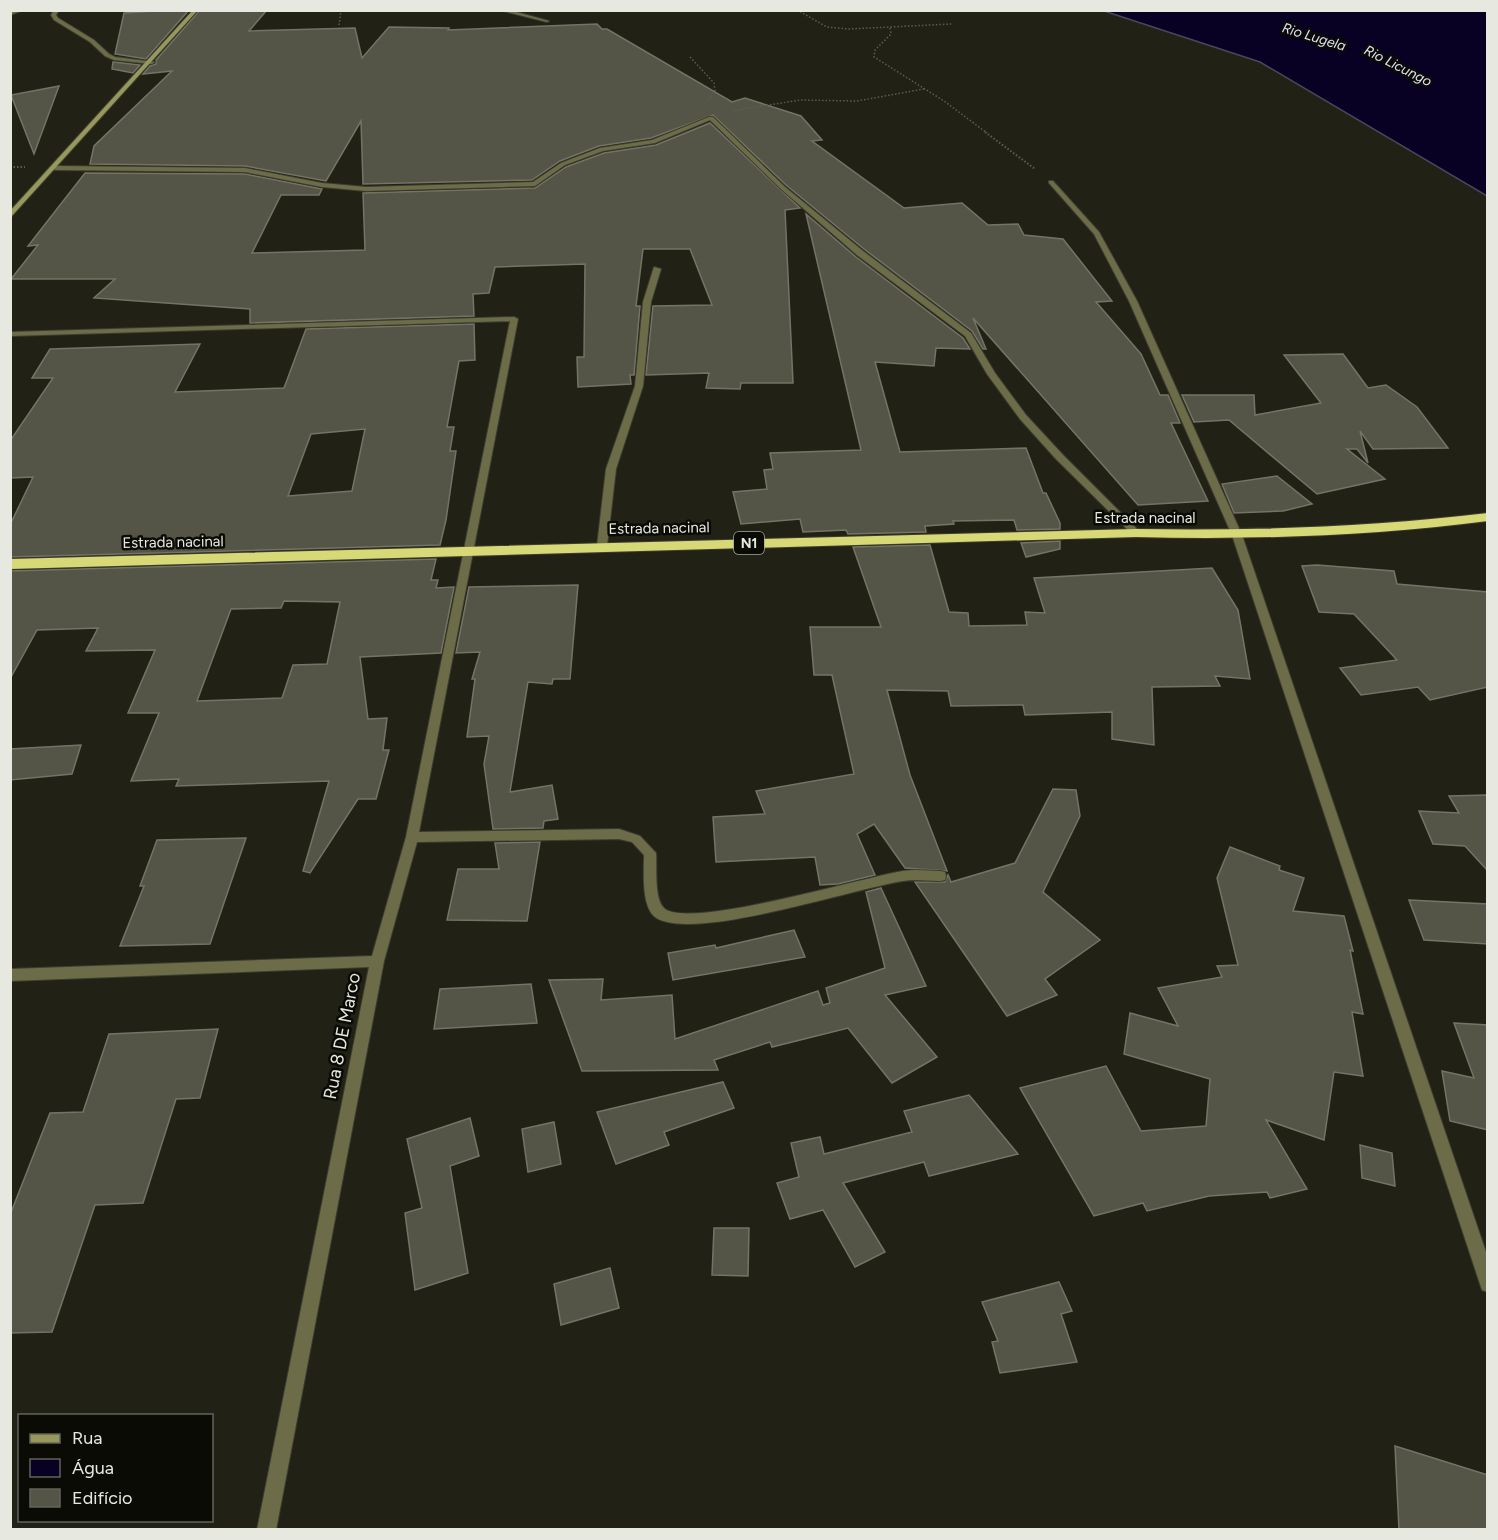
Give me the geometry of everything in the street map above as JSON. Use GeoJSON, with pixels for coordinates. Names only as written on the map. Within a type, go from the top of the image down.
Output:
{"type":"FeatureCollection","features":[{"type":"Feature","properties":{"kind":"highway","name":"Estrada nacinal"},"geometry":{"type":"LineString","coordinates":[[10,564],[1136,533],[1237,535],[1448,522],[1488,517]]}},
{"type":"Feature","properties":{"kind":"main road"},"geometry":{"type":"LineString","coordinates":[[10,216],[152,62],[196,10]]}},
{"type":"Feature","properties":{"kind":"street"},"geometry":{"type":"LineString","coordinates":[[10,14],[22,10]]}},
{"type":"Feature","properties":{"kind":"street"},"geometry":{"type":"LineString","coordinates":[[57,10],[54,15],[56,20],[92,41],[107,55],[126,60],[152,62]]}},
{"type":"Feature","properties":{"kind":"street"},"geometry":{"type":"LineString","coordinates":[[501,10],[547,21]]}},
{"type":"Feature","properties":{"kind":"street"},"geometry":{"type":"LineString","coordinates":[[55,168],[245,170],[322,185],[366,189],[535,184],[563,164],[602,149],[653,142],[711,118],[783,188],[860,253],[968,335],[972,346],[999,387],[1031,426],[1136,533]]}},
{"type":"Feature","properties":{"kind":"street"},"geometry":{"type":"LineString","coordinates":[[1051,182],[1097,233],[1133,301],[1237,535],[1488,1284]]}},
{"type":"Feature","properties":{"kind":"street"},"geometry":{"type":"LineString","coordinates":[[602,546],[611,469],[639,386],[647,302],[657,269]]}},
{"type":"Feature","properties":{"kind":"street","name":"Rua 8 DE Marco"},"geometry":{"type":"LineString","coordinates":[[10,334],[515,315],[412,837],[377,961],[266,1530]]}},
{"type":"Feature","properties":{"kind":"street"},"geometry":{"type":"LineString","coordinates":[[412,837],[619,834],[636,839],[651,853],[652,903],[661,914],[681,919],[716,917],[902,876],[940,876]]}},
{"type":"Feature","properties":{"kind":"street"},"geometry":{"type":"LineString","coordinates":[[10,975],[377,961]]}},
{"type":"Feature","properties":{"kind":"path"},"geometry":{"type":"LineString","coordinates":[[339,25],[341,10]]}},
{"type":"Feature","properties":{"kind":"path"},"geometry":{"type":"LineString","coordinates":[[797,10],[827,27],[890,28],[952,24]]}},
{"type":"Feature","properties":{"kind":"path"},"geometry":{"type":"LineString","coordinates":[[890,28],[891,34],[875,50],[874,57],[981,128],[1051,182]]}},
{"type":"Feature","properties":{"kind":"path"},"geometry":{"type":"LineString","coordinates":[[690,57],[714,83],[715,91],[706,105],[711,118],[741,108],[810,100],[857,101],[924,89]]}},
{"type":"Feature","properties":{"kind":"water"},"geometry":{"type":"Polygon","coordinates":[[[1104,11],[1487,11],[1487,196],[1260,62],[1104,11]]]}},
{"type":"Feature","properties":{"kind":"building"},"geometry":{"type":"Polygon","coordinates":[[[189,10],[146,59],[115,54],[124,13],[189,10]]]}},
{"type":"Feature","properties":{"kind":"building"},"geometry":{"type":"Polygon","coordinates":[[[200,10],[267,10],[249,31],[355,28],[362,58],[389,27],[449,28],[448,30],[597,24],[602,29],[607,29],[732,102],[745,98],[801,116],[822,140],[812,141],[904,208],[962,203],[988,225],[1018,224],[1024,235],[1063,239],[1112,301],[1096,302],[1141,354],[1160,395],[1168,395],[1180,423],[1171,423],[1208,501],[1138,505],[973,318],[986,349],[983,349],[972,331],[864,249],[786,185],[713,115],[651,138],[599,146],[560,161],[532,180],[363,184],[361,121],[326,181],[245,166],[90,164],[94,146],[172,71],[143,74],[150,66],[156,64],[156,60],[200,10]]]}},
{"type":"Feature","properties":{"kind":"building"},"geometry":{"type":"Polygon","coordinates":[[[113,62],[140,65],[133,73],[112,69],[113,62]]]}},
{"type":"Feature","properties":{"kind":"building"},"geometry":{"type":"Polygon","coordinates":[[[59,86],[34,154],[11,95],[59,86]]]}},
{"type":"Feature","properties":{"kind":"building"},"geometry":{"type":"Polygon","coordinates":[[[710,123],[800,208],[785,210],[793,383],[741,383],[740,389],[706,388],[709,373],[646,375],[653,306],[712,305],[690,249],[643,249],[636,306],[640,306],[634,375],[630,375],[631,384],[578,387],[577,357],[584,357],[585,264],[495,267],[489,293],[473,294],[474,316],[250,323],[250,309],[94,298],[115,279],[11,279],[38,245],[28,246],[85,173],[245,174],[322,189],[319,195],[281,195],[252,253],[365,250],[363,193],[535,188],[566,167],[604,153],[656,145],[710,123]]]}},
{"type":"Feature","properties":{"kind":"building"},"geometry":{"type":"Polygon","coordinates":[[[806,214],[856,257],[963,338],[970,349],[936,348],[934,366],[875,362],[900,452],[1026,448],[1043,493],[1046,493],[1060,523],[1060,529],[1017,530],[1014,520],[953,521],[954,524],[925,526],[926,532],[848,534],[846,530],[803,532],[800,519],[741,524],[733,492],[767,489],[764,470],[773,469],[770,453],[861,450],[806,214]]]}},
{"type":"Feature","properties":{"kind":"building"},"geometry":{"type":"Polygon","coordinates":[[[474,324],[475,360],[459,361],[447,427],[454,427],[450,451],[456,451],[440,545],[10,557],[10,525],[33,477],[10,478],[10,441],[53,378],[32,378],[50,349],[200,344],[175,392],[284,388],[306,329],[474,324]],[[365,429],[311,434],[288,496],[352,491],[365,429]]]}},
{"type":"Feature","properties":{"kind":"building"},"geometry":{"type":"Polygon","coordinates":[[[1343,354],[1368,388],[1386,385],[1417,407],[1448,448],[1373,449],[1360,431],[1368,463],[1357,449],[1347,449],[1385,479],[1317,494],[1229,420],[1194,422],[1182,395],[1254,395],[1255,415],[1321,403],[1284,355],[1343,354]]]}},
{"type":"Feature","properties":{"kind":"building"},"geometry":{"type":"Polygon","coordinates":[[[1277,476],[1312,504],[1283,511],[1234,513],[1222,484],[1277,476]]]}},
{"type":"Feature","properties":{"kind":"building"},"geometry":{"type":"Polygon","coordinates":[[[1060,541],[1060,549],[1026,557],[1021,543],[1060,541]]]}},
{"type":"Feature","properties":{"kind":"building"},"geometry":{"type":"Polygon","coordinates":[[[930,545],[949,612],[968,613],[969,626],[1027,625],[1025,612],[1045,613],[1034,578],[1212,568],[1238,610],[1250,679],[1215,676],[1220,686],[1152,687],[1154,745],[1112,739],[1112,712],[1025,715],[1023,705],[951,706],[948,691],[887,690],[910,775],[947,871],[905,868],[874,824],[857,834],[875,875],[838,884],[820,885],[815,857],[716,862],[713,817],[765,814],[756,791],[854,774],[832,675],[814,675],[810,627],[881,627],[853,547],[930,545]]]}},
{"type":"Feature","properties":{"kind":"building"},"geometry":{"type":"Polygon","coordinates":[[[436,559],[431,580],[438,580],[436,588],[454,587],[441,653],[360,657],[368,719],[387,718],[383,750],[389,750],[376,799],[358,799],[310,873],[303,871],[329,781],[176,786],[179,779],[131,781],[159,713],[128,713],[155,650],[86,651],[98,628],[37,630],[10,679],[10,571],[436,559]],[[284,601],[281,608],[231,609],[197,701],[282,698],[293,665],[327,664],[340,602],[284,601]]]}},
{"type":"Feature","properties":{"kind":"building"},"geometry":{"type":"Polygon","coordinates":[[[1317,565],[1394,571],[1397,584],[1488,592],[1488,687],[1430,700],[1418,687],[1361,695],[1340,668],[1397,660],[1354,614],[1319,612],[1302,566],[1317,565]]]}},
{"type":"Feature","properties":{"kind":"building"},"geometry":{"type":"Polygon","coordinates":[[[578,585],[570,679],[553,679],[552,684],[528,682],[510,792],[552,785],[558,819],[544,821],[543,828],[493,829],[484,764],[489,736],[467,737],[475,679],[472,679],[480,652],[456,653],[469,587],[578,585]]]}},
{"type":"Feature","properties":{"kind":"building"},"geometry":{"type":"Polygon","coordinates":[[[81,745],[72,774],[10,780],[10,749],[81,745]]]}},
{"type":"Feature","properties":{"kind":"building"},"geometry":{"type":"Polygon","coordinates":[[[1053,789],[1076,790],[1080,816],[1043,892],[1100,940],[1045,979],[1057,995],[1007,1016],[915,882],[945,882],[948,875],[951,882],[1015,863],[1053,789]]]}},
{"type":"Feature","properties":{"kind":"building"},"geometry":{"type":"Polygon","coordinates":[[[1488,795],[1488,871],[1465,846],[1433,844],[1419,811],[1459,813],[1449,796],[1488,795]]]}},
{"type":"Feature","properties":{"kind":"building"},"geometry":{"type":"Polygon","coordinates":[[[246,838],[210,944],[120,946],[144,886],[140,886],[157,840],[246,838]]]}},
{"type":"Feature","properties":{"kind":"building"},"geometry":{"type":"Polygon","coordinates":[[[540,842],[527,921],[447,920],[458,869],[499,869],[495,843],[540,842]]]}},
{"type":"Feature","properties":{"kind":"building"},"geometry":{"type":"Polygon","coordinates":[[[1230,847],[1280,866],[1279,870],[1304,878],[1293,911],[1344,916],[1353,951],[1350,950],[1363,1014],[1352,1012],[1363,1076],[1334,1072],[1324,1140],[1266,1120],[1307,1189],[1270,1198],[1267,1192],[1209,1196],[1147,1211],[1143,1203],[1094,1216],[1020,1088],[1106,1066],[1141,1131],[1206,1126],[1210,1079],[1124,1054],[1130,1013],[1178,1026],[1158,988],[1222,977],[1217,966],[1238,965],[1217,878],[1230,847]]]}},
{"type":"Feature","properties":{"kind":"building"},"geometry":{"type":"Polygon","coordinates":[[[881,888],[926,986],[885,995],[937,1057],[892,1083],[848,1028],[772,1047],[770,1042],[714,1060],[718,1070],[582,1071],[549,980],[603,979],[601,1000],[672,995],[675,1039],[818,991],[823,1005],[830,1003],[826,988],[885,968],[866,892],[881,888]]]}},
{"type":"Feature","properties":{"kind":"building"},"geometry":{"type":"Polygon","coordinates":[[[1409,900],[1488,904],[1488,944],[1424,940],[1409,900]]]}},
{"type":"Feature","properties":{"kind":"building"},"geometry":{"type":"Polygon","coordinates":[[[794,930],[805,957],[673,980],[668,953],[715,945],[716,948],[794,930]]]}},
{"type":"Feature","properties":{"kind":"building"},"geometry":{"type":"Polygon","coordinates":[[[531,984],[537,1023],[434,1029],[440,989],[531,984]]]}},
{"type":"Feature","properties":{"kind":"building"},"geometry":{"type":"Polygon","coordinates":[[[1454,1023],[1488,1025],[1488,1130],[1450,1121],[1442,1071],[1474,1078],[1454,1023]]]}},
{"type":"Feature","properties":{"kind":"building"},"geometry":{"type":"Polygon","coordinates":[[[218,1029],[200,1098],[176,1099],[143,1203],[95,1205],[52,1332],[10,1333],[10,1215],[50,1113],[83,1112],[109,1034],[218,1029]]]}},
{"type":"Feature","properties":{"kind":"building"},"geometry":{"type":"Polygon","coordinates":[[[723,1082],[734,1108],[664,1132],[669,1145],[616,1164],[597,1112],[723,1082]]]}},
{"type":"Feature","properties":{"kind":"building"},"geometry":{"type":"Polygon","coordinates":[[[969,1095],[1018,1154],[929,1176],[924,1162],[843,1183],[885,1252],[855,1267],[823,1210],[790,1219],[777,1183],[799,1177],[791,1143],[820,1137],[824,1154],[912,1132],[904,1111],[969,1095]]]}},
{"type":"Feature","properties":{"kind":"building"},"geometry":{"type":"Polygon","coordinates":[[[470,1118],[479,1156],[450,1166],[468,1273],[415,1290],[405,1213],[422,1208],[407,1139],[470,1118]]]}},
{"type":"Feature","properties":{"kind":"building"},"geometry":{"type":"Polygon","coordinates":[[[554,1122],[561,1164],[528,1172],[522,1129],[554,1122]]]}},
{"type":"Feature","properties":{"kind":"building"},"geometry":{"type":"Polygon","coordinates":[[[1360,1145],[1392,1153],[1395,1186],[1362,1178],[1360,1145]]]}},
{"type":"Feature","properties":{"kind":"building"},"geometry":{"type":"Polygon","coordinates":[[[714,1228],[749,1228],[748,1276],[712,1275],[714,1228]]]}},
{"type":"Feature","properties":{"kind":"building"},"geometry":{"type":"Polygon","coordinates":[[[610,1268],[619,1308],[561,1325],[554,1284],[610,1268]]]}},
{"type":"Feature","properties":{"kind":"building"},"geometry":{"type":"Polygon","coordinates":[[[1059,1282],[1072,1311],[1061,1314],[1077,1362],[1000,1373],[992,1342],[998,1341],[982,1302],[1059,1282]]]}},
{"type":"Feature","properties":{"kind":"building"},"geometry":{"type":"Polygon","coordinates":[[[1395,1446],[1488,1475],[1488,1530],[1399,1530],[1395,1446]]]}},
{"type":"Feature","properties":{"kind":"water label","name":"Rio Lugela"},"geometry":{"type":"Point","coordinates":[1314,37]}},
{"type":"Feature","properties":{"kind":"water label","name":"Rio Licungo"},"geometry":{"type":"Point","coordinates":[1398,66]}}]}
